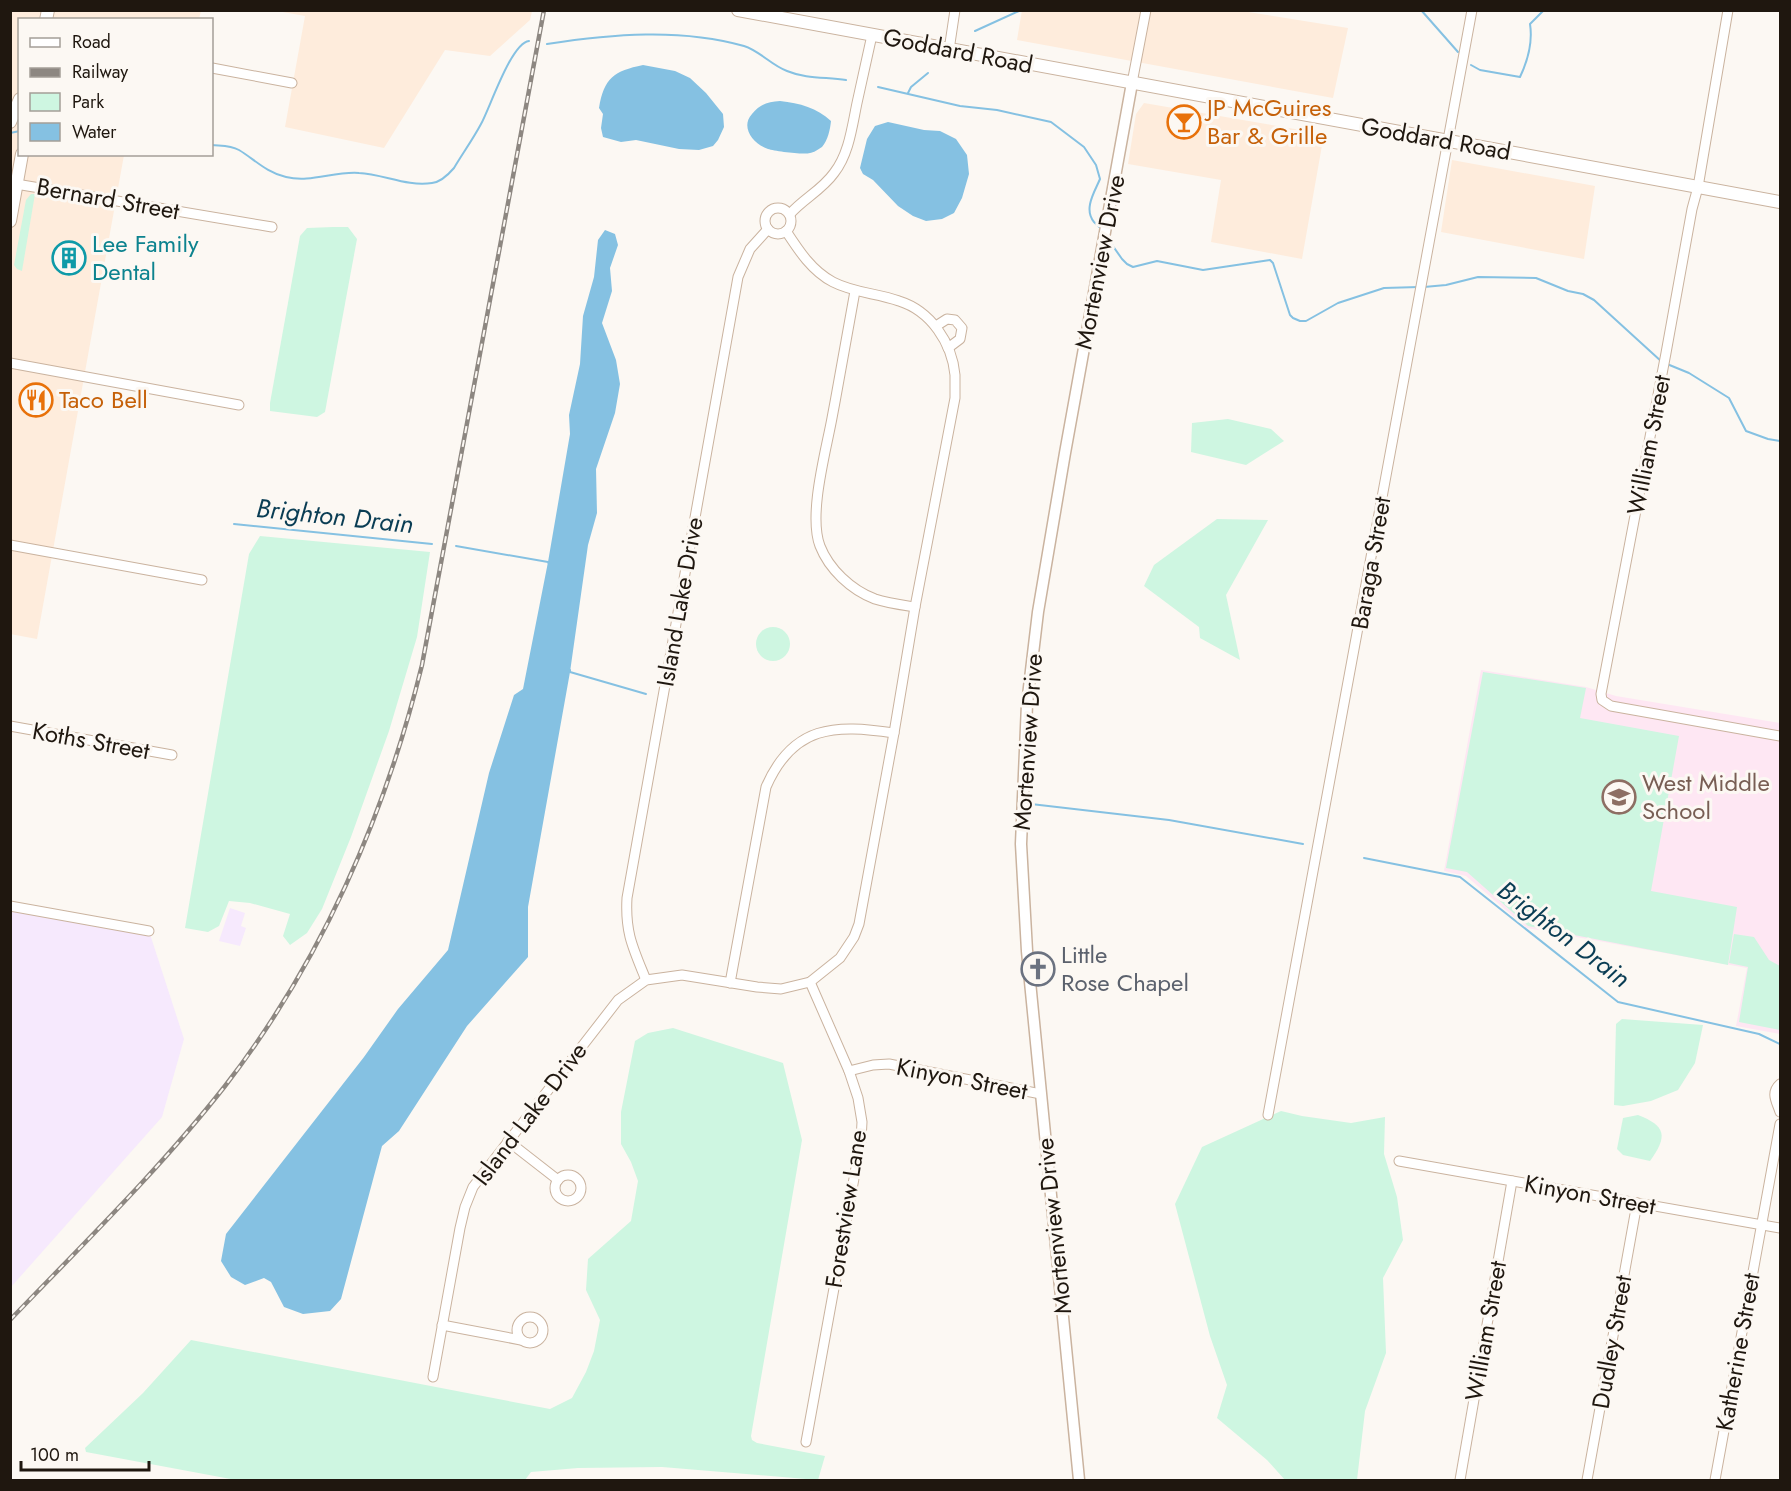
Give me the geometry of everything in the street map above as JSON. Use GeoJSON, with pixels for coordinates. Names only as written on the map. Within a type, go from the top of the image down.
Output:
{"type":"FeatureCollection","features":[{"type":"Feature","properties":{"kind":"main road","name":"Goddard Road"},"geometry":{"type":"LineString","coordinates":[[738,10],[1780,202]]}},
{"type":"Feature","properties":{"kind":"main road"},"geometry":{"type":"LineString","coordinates":[[11,120],[18,104]]}},
{"type":"Feature","properties":{"kind":"main road"},"geometry":{"type":"LineString","coordinates":[[10,221],[22,156]]}},
{"type":"Feature","properties":{"kind":"street"},"geometry":{"type":"LineString","coordinates":[[949,50],[955,10]]}},
{"type":"Feature","properties":{"kind":"street","name":"Mortenview Drive"},"geometry":{"type":"LineString","coordinates":[[1078,1480],[1021,871],[1027,704],[1046,561],[1146,10]]}},
{"type":"Feature","properties":{"kind":"street","name":"Baraga Street"},"geometry":{"type":"LineString","coordinates":[[1268,1115],[1472,10]]}},
{"type":"Feature","properties":{"kind":"street","name":"William Street"},"geometry":{"type":"LineString","coordinates":[[1728,10],[1698,187],[1601,694],[1602,700],[1611,706],[1780,736]]}},
{"type":"Feature","properties":{"kind":"street"},"geometry":{"type":"LineString","coordinates":[[789,214],[800,202],[818,190],[834,174],[842,161],[849,141],[872,35]]}},
{"type":"Feature","properties":{"kind":"street"},"geometry":{"type":"LineString","coordinates":[[213,68],[292,83]]}},
{"type":"Feature","properties":{"kind":"street","name":"Bernard Street"},"geometry":{"type":"LineString","coordinates":[[16,184],[272,227]]}},
{"type":"Feature","properties":{"kind":"street"},"geometry":{"type":"LineString","coordinates":[[779,207],[789,214],[791,225],[786,231],[778,234],[768,229],[765,221],[770,210],[779,207]]}},
{"type":"Feature","properties":{"kind":"street","name":"Island Lake Drive"},"geometry":{"type":"LineString","coordinates":[[646,980],[629,938],[626,918],[627,898],[738,278],[750,249],[768,229]]}},
{"type":"Feature","properties":{"kind":"street","name":"Island Lake Drive"},"geometry":{"type":"LineString","coordinates":[[433,1377],[465,1207],[473,1186],[618,1000],[646,980],[682,975],[781,989],[810,982],[840,958],[856,932],[955,398],[955,374],[948,348],[936,326],[919,311],[902,302],[855,291],[833,282],[816,271],[786,231]]}},
{"type":"Feature","properties":{"kind":"street"},"geometry":{"type":"LineString","coordinates":[[855,291],[820,484],[816,525],[820,545],[830,564],[841,577],[858,591],[875,599],[915,607]]}},
{"type":"Feature","properties":{"kind":"street"},"geometry":{"type":"LineString","coordinates":[[936,326],[947,319],[955,320],[962,328],[960,339],[948,348]]}},
{"type":"Feature","properties":{"kind":"street"},"geometry":{"type":"LineString","coordinates":[[10,363],[239,405]]}},
{"type":"Feature","properties":{"kind":"street"},"geometry":{"type":"LineString","coordinates":[[10,545],[202,580]]}},
{"type":"Feature","properties":{"kind":"street","name":"Koths Street"},"geometry":{"type":"LineString","coordinates":[[10,726],[172,755]]}},
{"type":"Feature","properties":{"kind":"street"},"geometry":{"type":"LineString","coordinates":[[730,983],[766,787],[773,770],[801,741],[815,734],[832,729],[851,728],[894,733]]}},
{"type":"Feature","properties":{"kind":"street"},"geometry":{"type":"LineString","coordinates":[[10,906],[149,931]]}},
{"type":"Feature","properties":{"kind":"street","name":"Forestview Lane"},"geometry":{"type":"LineString","coordinates":[[806,1442],[861,1140],[862,1122],[858,1099],[849,1071],[810,982]]}},
{"type":"Feature","properties":{"kind":"street","name":"Kinyon Street"},"geometry":{"type":"LineString","coordinates":[[849,1071],[889,1064],[1041,1094]]}},
{"type":"Feature","properties":{"kind":"street"},"geometry":{"type":"LineString","coordinates":[[1780,1084],[1774,1095],[1780,1112]]}},
{"type":"Feature","properties":{"kind":"street","name":"Katherine Street"},"geometry":{"type":"LineString","coordinates":[[1715,1480],[1780,1124]]}},
{"type":"Feature","properties":{"kind":"street"},"geometry":{"type":"LineString","coordinates":[[508,1141],[558,1180]]}},
{"type":"Feature","properties":{"kind":"street","name":"Kinyon Street"},"geometry":{"type":"LineString","coordinates":[[1399,1161],[1780,1228]]}},
{"type":"Feature","properties":{"kind":"street","name":"William Street"},"geometry":{"type":"LineString","coordinates":[[1460,1480],[1512,1181]]}},
{"type":"Feature","properties":{"kind":"street","name":"Dudley Street"},"geometry":{"type":"LineString","coordinates":[[1587,1480],[1637,1203]]}},
{"type":"Feature","properties":{"kind":"street"},"geometry":{"type":"LineString","coordinates":[[442,1325],[521,1340]]}},
{"type":"Feature","properties":{"kind":"shaded area"},"geometry":{"type":"Polygon","coordinates":[[[1022,10],[1242,11],[1348,28],[1333,98],[1017,40],[1022,10]]]}},
{"type":"Feature","properties":{"kind":"shaded area"},"geometry":{"type":"Polygon","coordinates":[[[11,11],[201,11],[199,18],[18,18],[18,156],[124,156],[37,639],[10,634],[10,221],[16,184],[10,184],[11,11]]]}},
{"type":"Feature","properties":{"kind":"shaded area"},"geometry":{"type":"Polygon","coordinates":[[[277,11],[532,11],[530,20],[490,56],[445,50],[384,148],[285,127],[305,16],[277,11]]]}},
{"type":"Feature","properties":{"kind":"shaded area"},"geometry":{"type":"Polygon","coordinates":[[[1144,103],[1324,134],[1302,259],[1211,242],[1221,180],[1128,164],[1136,114],[1144,103]]]}},
{"type":"Feature","properties":{"kind":"shaded area"},"geometry":{"type":"Polygon","coordinates":[[[1452,160],[1595,186],[1584,259],[1441,232],[1452,160]]]}},
{"type":"Feature","properties":{"kind":"shaded area","name":"West Middle School"},"geometry":{"type":"Polygon","coordinates":[[[1481,670],[1586,687],[1616,696],[1780,723],[1780,1034],[1736,1026],[1747,968],[1527,928],[1466,876],[1444,871],[1481,670]]]}},
{"type":"Feature","properties":{"kind":"shaded area"},"geometry":{"type":"Polygon","coordinates":[[[11,906],[149,931],[184,1039],[162,1117],[11,1287],[11,906]]]}},
{"type":"Feature","properties":{"kind":"shaded area"},"geometry":{"type":"Polygon","coordinates":[[[230,908],[245,913],[241,926],[246,928],[240,946],[219,941],[230,908]]]}},
{"type":"Feature","properties":{"kind":"green space"},"geometry":{"type":"Polygon","coordinates":[[[31,194],[35,194],[22,271],[14,265],[26,200],[31,194]]]}},
{"type":"Feature","properties":{"kind":"green space"},"geometry":{"type":"Polygon","coordinates":[[[348,227],[357,239],[325,412],[317,417],[270,411],[300,236],[307,228],[348,227]]]}},
{"type":"Feature","properties":{"kind":"green space"},"geometry":{"type":"Polygon","coordinates":[[[1228,419],[1271,429],[1284,441],[1246,465],[1191,452],[1192,423],[1228,419]]]}},
{"type":"Feature","properties":{"kind":"green space"},"geometry":{"type":"Polygon","coordinates":[[[1217,519],[1268,520],[1226,595],[1240,660],[1200,638],[1199,627],[1144,586],[1154,565],[1217,519]]]}},
{"type":"Feature","properties":{"kind":"green space"},"geometry":{"type":"Polygon","coordinates":[[[260,536],[430,552],[417,637],[389,731],[322,909],[307,933],[290,945],[283,936],[290,914],[250,903],[229,901],[219,926],[208,932],[185,928],[249,554],[260,536]]]}},
{"type":"Feature","properties":{"kind":"green space"},"geometry":{"type":"Polygon","coordinates":[[[773,627],[785,632],[790,644],[785,656],[773,661],[761,656],[756,644],[761,632],[773,627]]]}},
{"type":"Feature","properties":{"kind":"green space","name":"West Middle School"},"geometry":{"type":"Polygon","coordinates":[[[1483,672],[1586,688],[1580,718],[1679,736],[1651,891],[1737,907],[1728,965],[1528,926],[1467,872],[1446,868],[1483,672]]]}},
{"type":"Feature","properties":{"kind":"green space"},"geometry":{"type":"Polygon","coordinates":[[[1734,934],[1754,937],[1769,960],[1780,966],[1780,1030],[1739,1022],[1748,967],[1729,963],[1734,934]]]}},
{"type":"Feature","properties":{"kind":"green space"},"geometry":{"type":"Polygon","coordinates":[[[1622,1019],[1703,1025],[1695,1063],[1678,1090],[1651,1101],[1623,1106],[1614,1105],[1616,1024],[1622,1019]]]}},
{"type":"Feature","properties":{"kind":"green space"},"geometry":{"type":"Polygon","coordinates":[[[673,1028],[783,1063],[802,1140],[751,1436],[752,1440],[757,1443],[825,1456],[818,1480],[662,1467],[578,1468],[531,1472],[525,1480],[236,1480],[86,1452],[85,1448],[143,1393],[191,1340],[550,1409],[572,1398],[594,1351],[600,1320],[586,1290],[588,1259],[631,1221],[638,1181],[621,1144],[621,1112],[635,1041],[648,1033],[673,1028]]]}},
{"type":"Feature","properties":{"kind":"green space"},"geometry":{"type":"Polygon","coordinates":[[[1281,1111],[1351,1123],[1385,1117],[1384,1154],[1397,1197],[1403,1240],[1383,1278],[1386,1353],[1365,1411],[1357,1480],[1285,1480],[1267,1460],[1217,1418],[1227,1385],[1210,1336],[1175,1204],[1202,1147],[1281,1111]]]}},
{"type":"Feature","properties":{"kind":"green space"},"geometry":{"type":"Polygon","coordinates":[[[1638,1115],[1654,1123],[1661,1133],[1660,1145],[1650,1161],[1623,1155],[1617,1149],[1623,1118],[1638,1115]]]}},
{"type":"Feature","properties":{"kind":"water"},"geometry":{"type":"Polygon","coordinates":[[[643,65],[675,71],[690,78],[706,93],[723,114],[724,127],[713,146],[699,150],[679,149],[636,140],[621,142],[603,137],[601,128],[603,114],[599,108],[607,83],[618,73],[643,65]]]}},
{"type":"Feature","properties":{"kind":"water"},"geometry":{"type":"Polygon","coordinates":[[[780,101],[808,107],[831,121],[826,141],[822,147],[811,153],[801,154],[768,149],[753,139],[747,124],[752,114],[764,104],[780,101]]]}},
{"type":"Feature","properties":{"kind":"water"},"geometry":{"type":"Polygon","coordinates":[[[888,122],[940,131],[956,139],[967,155],[969,174],[962,198],[954,213],[942,219],[926,221],[913,216],[898,206],[873,180],[863,174],[860,168],[867,139],[875,126],[888,122]]]}},
{"type":"Feature","properties":{"kind":"water"},"geometry":{"type":"Polygon","coordinates":[[[605,230],[615,234],[618,245],[610,268],[612,291],[602,323],[616,360],[620,384],[615,413],[596,469],[597,513],[588,545],[570,672],[528,907],[528,957],[467,1026],[399,1131],[382,1146],[341,1299],[330,1311],[303,1314],[284,1307],[271,1282],[264,1278],[245,1285],[231,1277],[221,1261],[226,1234],[364,1057],[398,1009],[448,950],[489,773],[514,695],[523,689],[570,434],[569,415],[580,364],[583,316],[594,277],[598,240],[605,230]]]}},
{"type":"Feature","properties":{"kind":"waterway"},"geometry":{"type":"LineString","coordinates":[[975,31],[1021,10]]}},
{"type":"Feature","properties":{"kind":"waterway"},"geometry":{"type":"LineString","coordinates":[[1421,10],[1458,52]]}},
{"type":"Feature","properties":{"kind":"waterway"},"geometry":{"type":"LineString","coordinates":[[1471,65],[1480,70],[1520,77],[1529,51],[1530,24],[1544,10]]}},
{"type":"Feature","properties":{"kind":"waterway"},"geometry":{"type":"LineString","coordinates":[[547,44],[621,35],[696,37],[744,46],[794,74],[846,80]]}},
{"type":"Feature","properties":{"kind":"waterway"},"geometry":{"type":"LineString","coordinates":[[213,145],[236,148],[267,169],[286,177],[304,179],[359,173],[404,182],[423,184],[435,182],[444,178],[454,168],[481,124],[508,64],[522,44],[529,41]]}},
{"type":"Feature","properties":{"kind":"waterway"},"geometry":{"type":"LineString","coordinates":[[908,93],[911,87],[928,73]]}},
{"type":"Feature","properties":{"kind":"waterway"},"geometry":{"type":"LineString","coordinates":[[878,87],[960,106],[997,110],[1051,122],[1084,147],[1096,165],[1100,179],[1091,200],[1090,211],[1094,222],[1102,229]]}},
{"type":"Feature","properties":{"kind":"waterway"},"geometry":{"type":"LineString","coordinates":[[10,133],[18,131]]}},
{"type":"Feature","properties":{"kind":"waterway"},"geometry":{"type":"LineString","coordinates":[[1108,239],[1122,259],[1133,267],[1157,261],[1203,270],[1270,260],[1290,315],[1300,321],[1306,321],[1338,303],[1384,288],[1419,287]]}},
{"type":"Feature","properties":{"kind":"waterway"},"geometry":{"type":"LineString","coordinates":[[1424,287],[1446,285],[1478,277],[1536,278],[1594,300],[1662,362]]}},
{"type":"Feature","properties":{"kind":"waterway"},"geometry":{"type":"LineString","coordinates":[[1667,364],[1689,373],[1729,398],[1746,431],[1780,441]]}},
{"type":"Feature","properties":{"kind":"waterway","name":"Brighton Drain"},"geometry":{"type":"LineString","coordinates":[[234,524],[432,544]]}},
{"type":"Feature","properties":{"kind":"waterway","name":"Brighton Drain"},"geometry":{"type":"LineString","coordinates":[[456,546],[549,564]]}},
{"type":"Feature","properties":{"kind":"waterway","name":"Brighton Drain"},"geometry":{"type":"LineString","coordinates":[[570,670],[570,672],[646,694]]}},
{"type":"Feature","properties":{"kind":"waterway","name":"Brighton Drain"},"geometry":{"type":"LineString","coordinates":[[1031,804],[1169,820],[1303,844]]}},
{"type":"Feature","properties":{"kind":"waterway","name":"Brighton Drain"},"geometry":{"type":"LineString","coordinates":[[1364,858],[1460,877],[1618,1002],[1759,1034],[1780,1044]]}},
{"type":"Feature","properties":{"kind":"railway"},"geometry":{"type":"LineString","coordinates":[[10,1320],[174,1147],[225,1086],[260,1039],[320,938],[369,832],[407,721],[422,665],[544,10]]}},
{"type":"Feature","properties":{"kind":"place","name":"JP McGuires Bar & Grille"},"geometry":{"type":"Point","coordinates":[1184,122]}},
{"type":"Feature","properties":{"kind":"place","name":"Lee Family Dental"},"geometry":{"type":"Point","coordinates":[69,258]}},
{"type":"Feature","properties":{"kind":"place","name":"Taco Bell"},"geometry":{"type":"Point","coordinates":[36,400]}},
{"type":"Feature","properties":{"kind":"place","name":"West Middle School"},"geometry":{"type":"Point","coordinates":[1619,797]}},
{"type":"Feature","properties":{"kind":"place","name":"Little Rose Chapel"},"geometry":{"type":"Point","coordinates":[1038,969]}}]}
